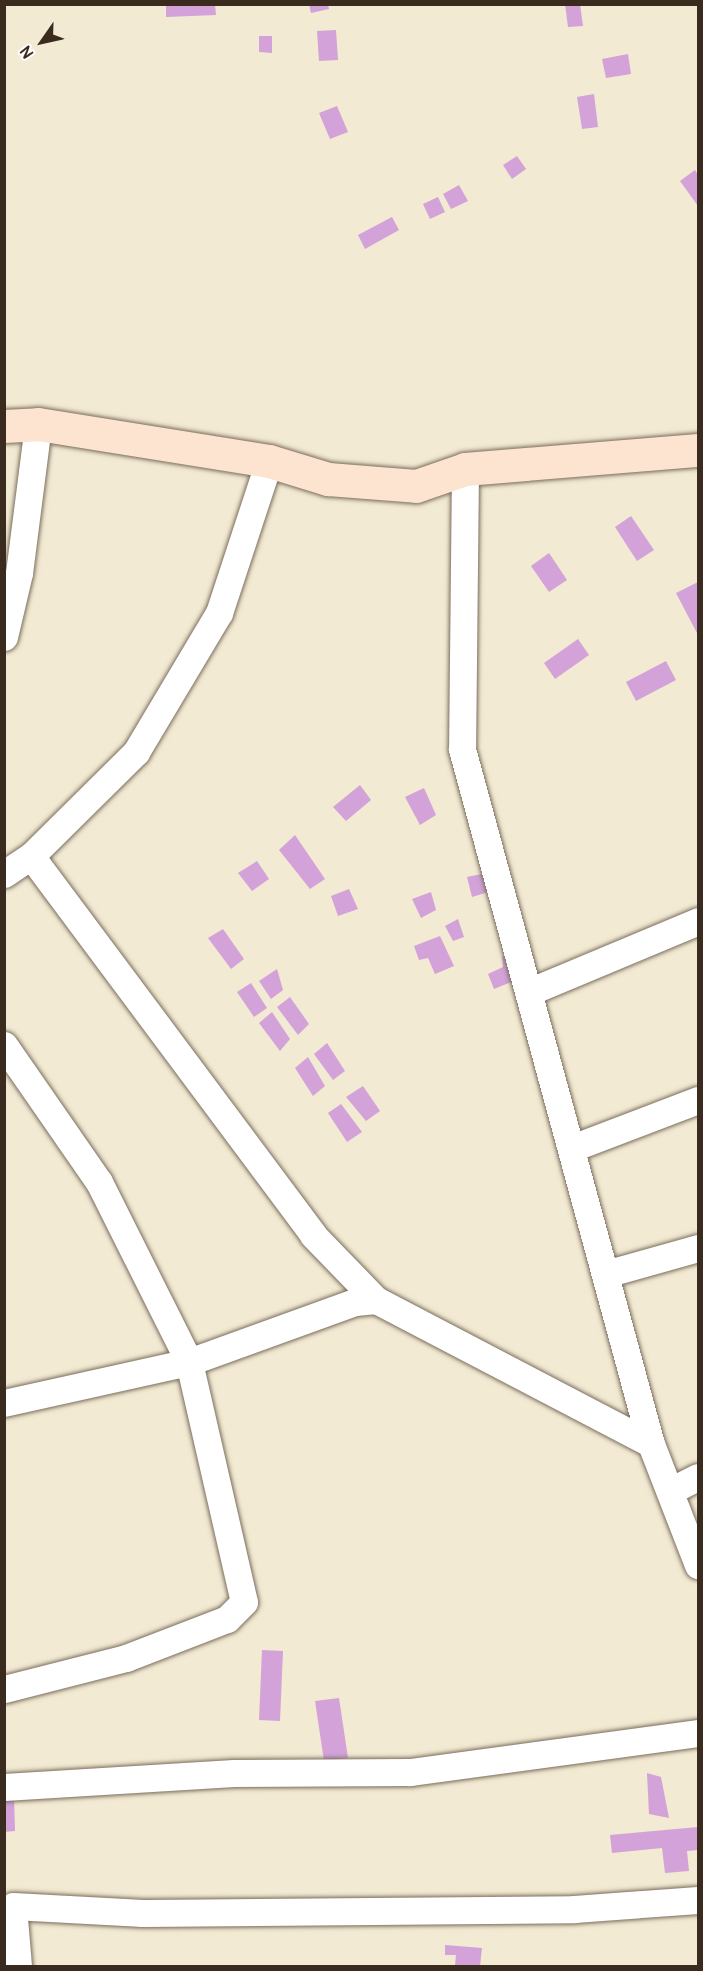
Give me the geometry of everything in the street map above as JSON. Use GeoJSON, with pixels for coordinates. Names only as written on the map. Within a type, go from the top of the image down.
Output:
{"type":"FeatureCollection","features":[{"type":"Feature","properties":{"kind":"street"},"geometry":{"type":"LineString","coordinates":[[4,426],[38,424],[269,461],[328,479],[416,486],[465,469],[699,450]]}},
{"type":"Feature","properties":{"kind":"street"},"geometry":{"type":"LineString","coordinates":[[4,638],[20,573],[38,424]]}},
{"type":"Feature","properties":{"kind":"street"},"geometry":{"type":"LineString","coordinates":[[4,874],[31,856],[136,752],[219,613],[269,461]]}},
{"type":"Feature","properties":{"kind":"street"},"geometry":{"type":"LineString","coordinates":[[465,469],[462,749],[531,992],[651,1444],[699,1565]]}},
{"type":"Feature","properties":{"kind":"street"},"geometry":{"type":"LineString","coordinates":[[31,856],[313,1235],[376,1300],[651,1444]]}},
{"type":"Feature","properties":{"kind":"street"},"geometry":{"type":"LineString","coordinates":[[531,992],[699,921]]}},
{"type":"Feature","properties":{"kind":"street"},"geometry":{"type":"LineString","coordinates":[[4,1045],[99,1182],[189,1362],[244,1602],[227,1619],[126,1658],[4,1689]]}},
{"type":"Feature","properties":{"kind":"street"},"geometry":{"type":"LineString","coordinates":[[572,1148],[699,1100]]}},
{"type":"Feature","properties":{"kind":"street"},"geometry":{"type":"LineString","coordinates":[[605,1274],[699,1248]]}},
{"type":"Feature","properties":{"kind":"street"},"geometry":{"type":"LineString","coordinates":[[4,1403],[189,1362],[355,1302],[376,1300]]}},
{"type":"Feature","properties":{"kind":"street"},"geometry":{"type":"LineString","coordinates":[[670,1491],[699,1477]]}},
{"type":"Feature","properties":{"kind":"street"},"geometry":{"type":"LineString","coordinates":[[4,1787],[234,1773],[410,1772],[699,1733]]}},
{"type":"Feature","properties":{"kind":"street"},"geometry":{"type":"LineString","coordinates":[[18,1966],[8,1906],[142,1913],[574,1909],[699,1900]]}},
{"type":"Feature","properties":{"kind":"building"},"geometry":{"type":"Polygon","coordinates":[[[166,4],[215,4],[216,15],[166,17],[166,4]]]}},
{"type":"Feature","properties":{"kind":"building"},"geometry":{"type":"Polygon","coordinates":[[[309,4],[328,4],[329,9],[311,13],[309,4]]]}},
{"type":"Feature","properties":{"kind":"building"},"geometry":{"type":"Polygon","coordinates":[[[565,4],[580,4],[583,26],[568,27],[565,4]]]}},
{"type":"Feature","properties":{"kind":"building"},"geometry":{"type":"Polygon","coordinates":[[[336,30],[338,60],[319,61],[317,31],[336,30]]]}},
{"type":"Feature","properties":{"kind":"building"},"geometry":{"type":"Polygon","coordinates":[[[259,36],[272,36],[272,53],[259,52],[259,36]]]}},
{"type":"Feature","properties":{"kind":"building"},"geometry":{"type":"Polygon","coordinates":[[[628,54],[631,74],[606,78],[602,59],[628,54]]]}},
{"type":"Feature","properties":{"kind":"building"},"geometry":{"type":"Polygon","coordinates":[[[594,94],[598,127],[582,129],[577,97],[594,94]]]}},
{"type":"Feature","properties":{"kind":"building"},"geometry":{"type":"Polygon","coordinates":[[[337,106],[348,132],[330,139],[319,113],[337,106]]]}},
{"type":"Feature","properties":{"kind":"building"},"geometry":{"type":"Polygon","coordinates":[[[517,156],[526,169],[512,179],[503,165],[517,156]]]}},
{"type":"Feature","properties":{"kind":"building"},"geometry":{"type":"Polygon","coordinates":[[[695,170],[698,175],[698,206],[680,181],[695,170]]]}},
{"type":"Feature","properties":{"kind":"building"},"geometry":{"type":"Polygon","coordinates":[[[459,185],[468,201],[451,209],[443,194],[459,185]]]}},
{"type":"Feature","properties":{"kind":"building"},"geometry":{"type":"Polygon","coordinates":[[[438,197],[445,212],[430,219],[423,204],[438,197]]]}},
{"type":"Feature","properties":{"kind":"building"},"geometry":{"type":"Polygon","coordinates":[[[392,217],[399,230],[365,249],[358,235],[392,217]]]}},
{"type":"Feature","properties":{"kind":"building"},"geometry":{"type":"Polygon","coordinates":[[[631,516],[654,550],[637,561],[615,527],[631,516]]]}},
{"type":"Feature","properties":{"kind":"building"},"geometry":{"type":"Polygon","coordinates":[[[549,553],[567,580],[549,592],[531,566],[549,553]]]}},
{"type":"Feature","properties":{"kind":"building"},"geometry":{"type":"Polygon","coordinates":[[[698,582],[698,635],[676,593],[698,582]]]}},
{"type":"Feature","properties":{"kind":"building"},"geometry":{"type":"Polygon","coordinates":[[[578,639],[589,655],[555,679],[544,663],[578,639]]]}},
{"type":"Feature","properties":{"kind":"building"},"geometry":{"type":"Polygon","coordinates":[[[666,661],[676,680],[636,701],[626,682],[666,661]]]}},
{"type":"Feature","properties":{"kind":"building"},"geometry":{"type":"Polygon","coordinates":[[[360,785],[371,800],[346,821],[333,807],[360,785]]]}},
{"type":"Feature","properties":{"kind":"building"},"geometry":{"type":"Polygon","coordinates":[[[424,788],[436,815],[420,825],[405,797],[424,788]]]}},
{"type":"Feature","properties":{"kind":"building"},"geometry":{"type":"Polygon","coordinates":[[[295,835],[325,879],[310,889],[279,850],[295,835]]]}},
{"type":"Feature","properties":{"kind":"building"},"geometry":{"type":"Polygon","coordinates":[[[257,861],[269,879],[252,891],[238,873],[257,861]]]}},
{"type":"Feature","properties":{"kind":"building"},"geometry":{"type":"Polygon","coordinates":[[[487,873],[492,891],[472,897],[467,877],[487,873]]]}},
{"type":"Feature","properties":{"kind":"building"},"geometry":{"type":"Polygon","coordinates":[[[349,889],[358,909],[338,916],[331,896],[349,889]]]}},
{"type":"Feature","properties":{"kind":"building"},"geometry":{"type":"Polygon","coordinates":[[[431,892],[436,910],[421,918],[412,899],[431,892]]]}},
{"type":"Feature","properties":{"kind":"building"},"geometry":{"type":"Polygon","coordinates":[[[458,919],[464,937],[453,941],[445,926],[458,919]]]}},
{"type":"Feature","properties":{"kind":"building"},"geometry":{"type":"Polygon","coordinates":[[[223,929],[244,959],[231,969],[208,938],[223,929]]]}},
{"type":"Feature","properties":{"kind":"building"},"geometry":{"type":"Polygon","coordinates":[[[440,936],[454,966],[435,974],[428,958],[419,960],[414,946],[440,936]]]}},
{"type":"Feature","properties":{"kind":"building"},"geometry":{"type":"Polygon","coordinates":[[[511,951],[519,979],[494,989],[488,974],[503,967],[502,957],[511,951]]]}},
{"type":"Feature","properties":{"kind":"building"},"geometry":{"type":"Polygon","coordinates":[[[277,969],[283,990],[271,999],[259,981],[277,969]]]}},
{"type":"Feature","properties":{"kind":"building"},"geometry":{"type":"Polygon","coordinates":[[[251,983],[267,1008],[254,1017],[237,992],[251,983]]]}},
{"type":"Feature","properties":{"kind":"building"},"geometry":{"type":"Polygon","coordinates":[[[290,997],[309,1024],[298,1035],[277,1007],[290,997]]]}},
{"type":"Feature","properties":{"kind":"building"},"geometry":{"type":"Polygon","coordinates":[[[272,1012],[290,1039],[280,1051],[259,1023],[272,1012]]]}},
{"type":"Feature","properties":{"kind":"building"},"geometry":{"type":"Polygon","coordinates":[[[327,1043],[345,1071],[333,1080],[314,1054],[327,1043]]]}},
{"type":"Feature","properties":{"kind":"building"},"geometry":{"type":"Polygon","coordinates":[[[308,1057],[325,1086],[313,1096],[295,1068],[308,1057]]]}},
{"type":"Feature","properties":{"kind":"building"},"geometry":{"type":"Polygon","coordinates":[[[363,1086],[380,1111],[366,1121],[346,1097],[363,1086]]]}},
{"type":"Feature","properties":{"kind":"building"},"geometry":{"type":"Polygon","coordinates":[[[341,1104],[362,1132],[347,1142],[328,1113],[341,1104]]]}},
{"type":"Feature","properties":{"kind":"building"},"geometry":{"type":"Polygon","coordinates":[[[262,1650],[283,1651],[280,1721],[259,1720],[262,1650]]]}},
{"type":"Feature","properties":{"kind":"building"},"geometry":{"type":"Polygon","coordinates":[[[339,1698],[348,1758],[324,1761],[315,1701],[339,1698]]]}},
{"type":"Feature","properties":{"kind":"building"},"geometry":{"type":"Polygon","coordinates":[[[647,1773],[661,1777],[669,1818],[649,1814],[647,1773]]]}},
{"type":"Feature","properties":{"kind":"building"},"geometry":{"type":"Polygon","coordinates":[[[4,1797],[14,1797],[15,1831],[4,1832],[4,1797]]]}},
{"type":"Feature","properties":{"kind":"building"},"geometry":{"type":"Polygon","coordinates":[[[698,1827],[698,1850],[687,1851],[689,1871],[665,1873],[662,1848],[612,1853],[610,1835],[698,1827]]]}},
{"type":"Feature","properties":{"kind":"building"},"geometry":{"type":"Polygon","coordinates":[[[445,1945],[482,1948],[480,1966],[455,1966],[456,1955],[445,1955],[445,1945]]]}}]}
